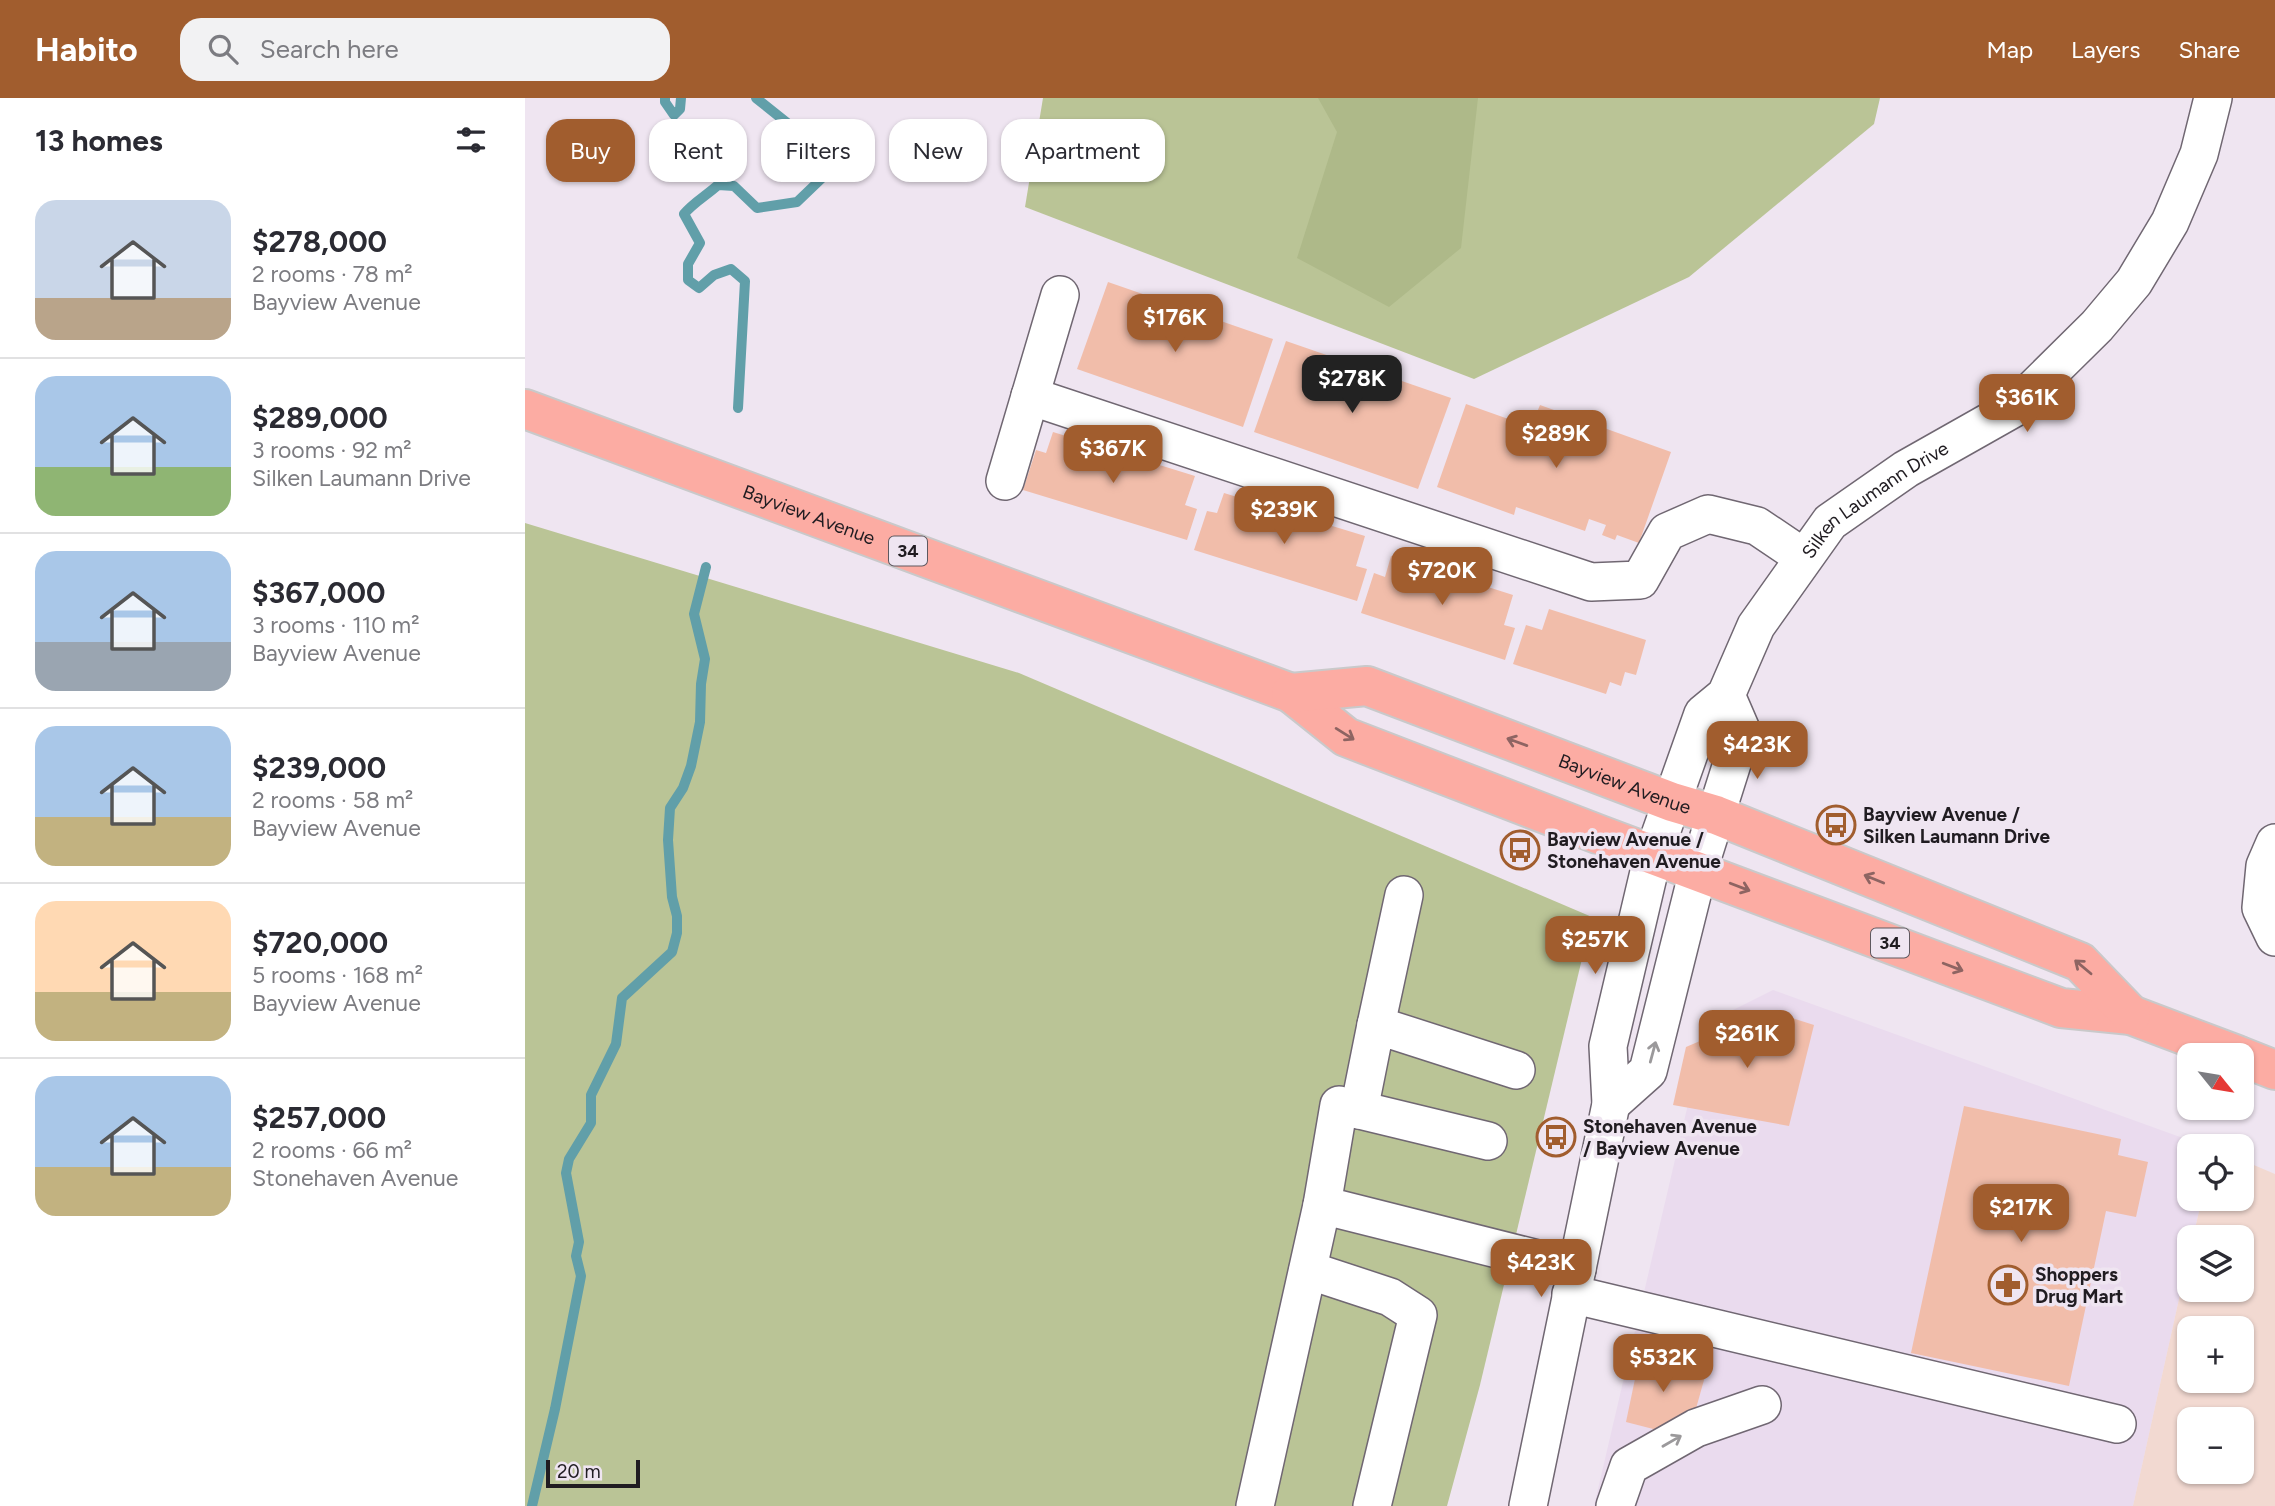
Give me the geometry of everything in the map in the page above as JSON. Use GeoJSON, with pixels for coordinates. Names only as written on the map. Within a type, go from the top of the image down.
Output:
{"type":"FeatureCollection","features":[{"type":"Feature","properties":{"kind":"main road","name":"Bayview Avenue"},"geometry":{"type":"LineString","coordinates":[[525,410],[1291,693],[1346,737],[1653,855],[2061,1008],[2131,1015],[2205,1043]]}},
{"type":"Feature","properties":{"kind":"main road","name":"Bayview Avenue"},"geometry":{"type":"LineString","coordinates":[[1291,693],[1367,685],[1672,802],[1716,815],[2080,962],[2131,1015]]}},
{"type":"Feature","properties":{"kind":"main road","name":"Bayview Avenue"},"geometry":{"type":"LineString","coordinates":[[2254,1062],[2275,1070]]}},
{"type":"Feature","properties":{"kind":"street","name":"Silken Laumann Drive"},"geometry":{"type":"LineString","coordinates":[[1528,1506],[1611,1104],[1608,1046],[1653,855],[1703,714],[1726,695],[1756,626],[1830,522],[1906,469],[2014,408],[2097,326],[2134,282],[2170,222],[2199,154],[2213,98]]}},
{"type":"Feature","properties":{"kind":"street"},"geometry":{"type":"LineString","coordinates":[[1005,481],[1060,295]]}},
{"type":"Feature","properties":{"kind":"street"},"geometry":{"type":"LineString","coordinates":[[1030,396],[1591,582],[1640,580],[1667,532],[1707,514],[1757,526],[1803,557]]}},
{"type":"Feature","properties":{"kind":"street"},"geometry":{"type":"LineString","coordinates":[[1611,1104],[1648,1071],[1698,871],[1742,732],[1726,695]]}},
{"type":"Feature","properties":{"kind":"street"},"geometry":{"type":"LineString","coordinates":[[2275,843],[2265,866],[2261,908],[2275,937]]}},
{"type":"Feature","properties":{"kind":"street"},"geometry":{"type":"LineString","coordinates":[[1359,1110],[1404,895]]}},
{"type":"Feature","properties":{"kind":"street"},"geometry":{"type":"LineString","coordinates":[[1376,1025],[1515,1070]]}},
{"type":"Feature","properties":{"kind":"street"},"geometry":{"type":"LineString","coordinates":[[1255,1506],[1322,1205],[1339,1105],[1488,1141]]}},
{"type":"Feature","properties":{"kind":"street"},"geometry":{"type":"LineString","coordinates":[[1322,1205],[1574,1281],[2117,1424]]}},
{"type":"Feature","properties":{"kind":"street"},"geometry":{"type":"LineString","coordinates":[[1308,1270],[1390,1297],[1418,1315],[1372,1506]]}},
{"type":"Feature","properties":{"kind":"street"},"geometry":{"type":"LineString","coordinates":[[1615,1506],[1629,1466],[1696,1428],[1762,1405]]}},
{"type":"Feature","properties":{"kind":"street"},"geometry":{"type":"LineString","coordinates":[[1629,1466],[1632,1506]]}},
{"type":"Feature","properties":{"kind":"shaded area"},"geometry":{"type":"Polygon","coordinates":[[[1773,990],[2177,1136],[2177,1211],[2199,1211],[2196,1225],[2177,1225],[2178,1302],[2133,1506],[1594,1506],[1707,1023],[1773,990]]]}},
{"type":"Feature","properties":{"kind":"shaded area"},"geometry":{"type":"Polygon","coordinates":[[[2254,1165],[2275,1174],[2275,1506],[2133,1506],[2178,1302],[2254,1302],[2254,1225],[2196,1225],[2199,1211],[2254,1211],[2254,1165]]]}},
{"type":"Feature","properties":{"kind":"green space"},"geometry":{"type":"Polygon","coordinates":[[[1043,98],[1880,98],[1874,124],[1689,277],[1474,379],[1025,207],[1029,182],[1165,182],[1165,119],[1040,119],[1043,98]]]}},
{"type":"Feature","properties":{"kind":"green space"},"geometry":{"type":"Polygon","coordinates":[[[1318,98],[1478,98],[1461,248],[1389,307],[1297,258],[1337,132],[1318,98]]]}},
{"type":"Feature","properties":{"kind":"green space"},"geometry":{"type":"Polygon","coordinates":[[[525,523],[1019,673],[1592,917],[1480,1385],[1447,1506],[525,1506],[525,523]]]}},
{"type":"Feature","properties":{"kind":"building"},"geometry":{"type":"Polygon","coordinates":[[[1108,282],[1273,339],[1243,427],[1077,369],[1108,282]]]}},
{"type":"Feature","properties":{"kind":"building"},"geometry":{"type":"Polygon","coordinates":[[[1286,341],[1451,398],[1418,489],[1254,432],[1286,341]]]}},
{"type":"Feature","properties":{"kind":"building"},"geometry":{"type":"Polygon","coordinates":[[[1466,404],[1531,427],[1540,405],[1671,452],[1639,543],[1617,535],[1615,540],[1602,535],[1606,525],[1589,519],[1585,531],[1516,507],[1514,515],[1437,487],[1466,404]]]}},
{"type":"Feature","properties":{"kind":"building"},"geometry":{"type":"Polygon","coordinates":[[[1053,432],[1195,476],[1185,505],[1197,509],[1187,540],[1023,490],[1036,450],[1046,453],[1053,432]]]}},
{"type":"Feature","properties":{"kind":"building"},"geometry":{"type":"Polygon","coordinates":[[[1224,493],[1365,536],[1356,566],[1367,569],[1357,601],[1194,550],[1207,511],[1217,513],[1224,493]]]}},
{"type":"Feature","properties":{"kind":"building"},"geometry":{"type":"Polygon","coordinates":[[[1391,556],[1513,595],[1504,625],[1515,628],[1505,660],[1361,613],[1374,573],[1385,577],[1391,556]]]}},
{"type":"Feature","properties":{"kind":"building"},"geometry":{"type":"Polygon","coordinates":[[[1549,609],[1646,640],[1636,675],[1625,672],[1621,686],[1610,682],[1606,694],[1513,664],[1526,625],[1542,630],[1549,609]]]}},
{"type":"Feature","properties":{"kind":"building"},"geometry":{"type":"Polygon","coordinates":[[[1770,1011],[1814,1025],[1789,1126],[1673,1105],[1686,1047],[1770,1011]]]}},
{"type":"Feature","properties":{"kind":"building","name":"Shoppers Drug Mart"},"geometry":{"type":"Polygon","coordinates":[[[1964,1106],[2121,1139],[2118,1155],[2148,1162],[2136,1217],[2106,1211],[2069,1386],[1911,1353],[1964,1106]]]}},
{"type":"Feature","properties":{"kind":"building"},"geometry":{"type":"Polygon","coordinates":[[[1640,1355],[1706,1373],[1695,1412],[1661,1431],[1626,1422],[1640,1355]]]}},
{"type":"Feature","properties":{"kind":"waterway"},"geometry":{"type":"LineString","coordinates":[[665,98],[674,115],[680,109],[681,98]]}},
{"type":"Feature","properties":{"kind":"waterway"},"geometry":{"type":"LineString","coordinates":[[738,408],[745,281],[731,269],[714,275],[699,288],[688,280],[688,264],[700,243],[684,214],[718,185],[734,186],[757,208],[797,202],[821,179],[826,154],[756,98]]}},
{"type":"Feature","properties":{"kind":"waterway"},"geometry":{"type":"LineString","coordinates":[[532,1506],[555,1409],[581,1276],[576,1256],[579,1242],[566,1173],[569,1159],[591,1123],[591,1095],[616,1044],[622,998],[672,952],[677,933],[668,840],[670,808],[683,788],[691,766],[700,722],[705,659],[694,614],[706,567]]}},
{"type":"Feature","properties":{"kind":"place","name":"Bayview Avenue / Silken Laumann Drive"},"geometry":{"type":"Point","coordinates":[1836,825]}},
{"type":"Feature","properties":{"kind":"place","name":"Bayview Avenue / Stonehaven Avenue"},"geometry":{"type":"Point","coordinates":[1520,850]}},
{"type":"Feature","properties":{"kind":"place","name":"Stonehaven Avenue / Bayview Avenue"},"geometry":{"type":"Point","coordinates":[1556,1137]}},
{"type":"Feature","properties":{"kind":"place","name":"Shoppers Drug Mart"},"geometry":{"type":"Point","coordinates":[2008,1285]}}]}
